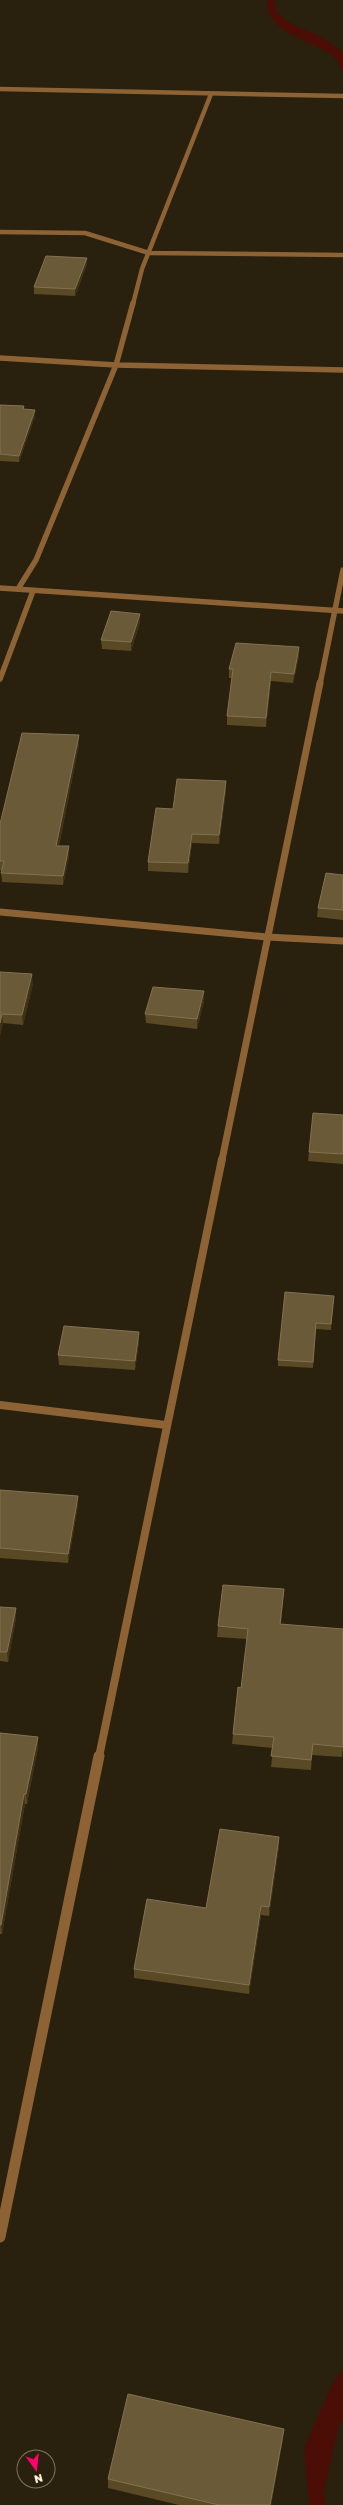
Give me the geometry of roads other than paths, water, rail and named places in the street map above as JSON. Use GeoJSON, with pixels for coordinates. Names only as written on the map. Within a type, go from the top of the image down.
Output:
{"type":"FeatureCollection","features":[{"type":"Feature","properties":{"kind":"street"},"geometry":{"type":"LineString","coordinates":[[0,89],[341,96]]}},
{"type":"Feature","properties":{"kind":"street"},"geometry":{"type":"LineString","coordinates":[[18,589],[36,560],[116,365],[142,269],[211,94]]}},
{"type":"Feature","properties":{"kind":"street"},"geometry":{"type":"LineString","coordinates":[[0,232],[86,233],[149,253],[343,255]]}},
{"type":"Feature","properties":{"kind":"street"},"geometry":{"type":"LineString","coordinates":[[0,358],[116,365],[343,370]]}},
{"type":"Feature","properties":{"kind":"street"},"geometry":{"type":"LineString","coordinates":[[0,2238],[3,2198],[267,937],[339,611],[343,570]]}},
{"type":"Feature","properties":{"kind":"street"},"geometry":{"type":"LineString","coordinates":[[0,588],[339,611]]}},
{"type":"Feature","properties":{"kind":"street"},"geometry":{"type":"LineString","coordinates":[[0,679],[32,591]]}},
{"type":"Feature","properties":{"kind":"street"},"geometry":{"type":"LineString","coordinates":[[0,912],[267,937],[343,941]]}},
{"type":"Feature","properties":{"kind":"street"},"geometry":{"type":"LineString","coordinates":[[0,1405],[166,1425]]}}]}
